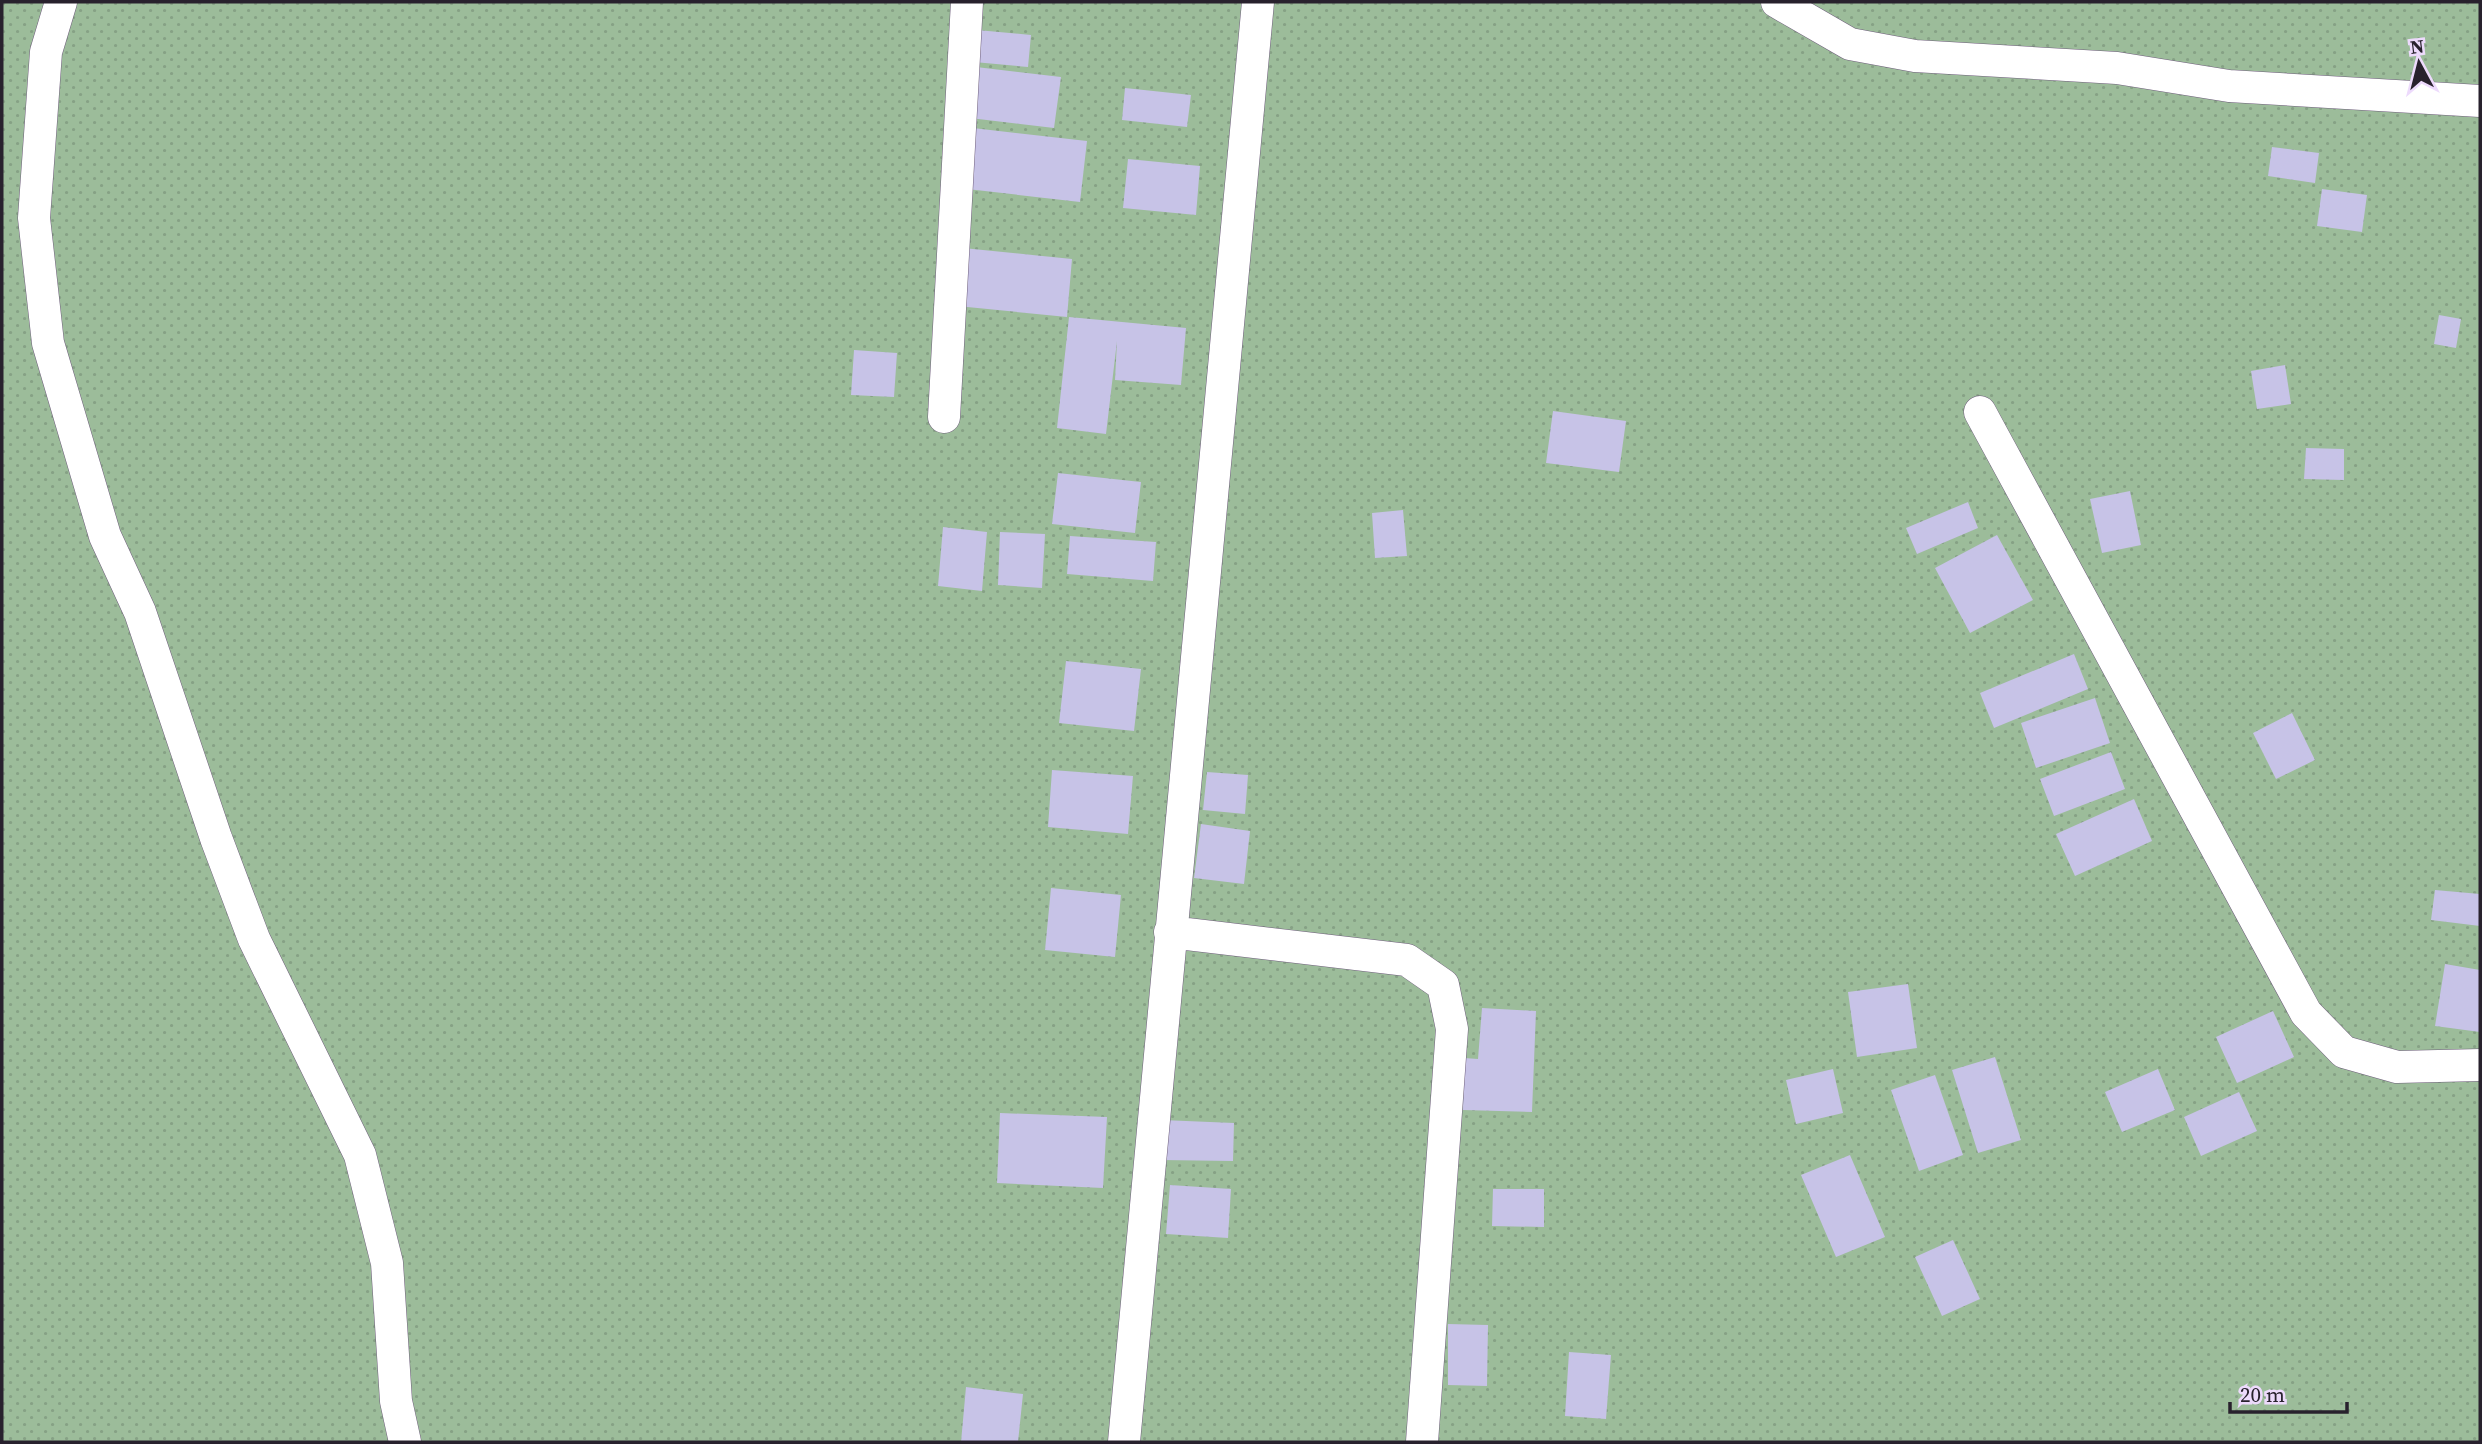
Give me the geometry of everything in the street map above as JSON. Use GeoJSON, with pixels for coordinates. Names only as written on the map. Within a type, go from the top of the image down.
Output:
{"type":"FeatureCollection","features":[{"type":"Feature","properties":{"kind":"street"},"geometry":{"type":"LineString","coordinates":[[61,2],[46,52],[34,218],[48,343],[104,536],[140,612],[216,838],[254,939],[360,1155],[387,1263],[396,1401],[405,1442]]}},
{"type":"Feature","properties":{"kind":"street"},"geometry":{"type":"LineString","coordinates":[[944,417],[967,2]]}},
{"type":"Feature","properties":{"kind":"street"},"geometry":{"type":"LineString","coordinates":[[1124,1442],[1258,2]]}},
{"type":"Feature","properties":{"kind":"street"},"geometry":{"type":"LineString","coordinates":[[1777,2],[1850,44],[1915,56],[2117,68],[2229,86],[2393,99],[2480,101]]}},
{"type":"Feature","properties":{"kind":"street"},"geometry":{"type":"LineString","coordinates":[[1980,412],[2306,1013],[2343,1052],[2397,1067],[2480,1065]]}},
{"type":"Feature","properties":{"kind":"street"},"geometry":{"type":"LineString","coordinates":[[1170,932],[1407,960],[1443,985],[1452,1029],[1422,1442]]}},
{"type":"Feature","properties":{"kind":"green space"},"geometry":{"type":"Polygon","coordinates":[[[2,2],[2480,2],[2480,1442],[2,1442],[2,2]]]}},
{"type":"Feature","properties":{"kind":"building"},"geometry":{"type":"Polygon","coordinates":[[[977,30],[1031,35],[1028,67],[974,62],[977,30]]]}},
{"type":"Feature","properties":{"kind":"building"},"geometry":{"type":"Polygon","coordinates":[[[976,67],[1061,77],[1054,128],[970,118],[976,67]]]}},
{"type":"Feature","properties":{"kind":"building"},"geometry":{"type":"Polygon","coordinates":[[[1125,88],[1191,95],[1187,127],[1122,120],[1125,88]]]}},
{"type":"Feature","properties":{"kind":"building"},"geometry":{"type":"Polygon","coordinates":[[[973,128],[1087,141],[1080,202],[967,189],[973,128]]]}},
{"type":"Feature","properties":{"kind":"building"},"geometry":{"type":"Polygon","coordinates":[[[2272,147],[2319,153],[2315,183],[2268,176],[2272,147]]]}},
{"type":"Feature","properties":{"kind":"building"},"geometry":{"type":"Polygon","coordinates":[[[1128,159],[1200,166],[1196,215],[1123,208],[1128,159]]]}},
{"type":"Feature","properties":{"kind":"building"},"geometry":{"type":"Polygon","coordinates":[[[2322,189],[2367,195],[2362,232],[2317,226],[2322,189]]]}},
{"type":"Feature","properties":{"kind":"building"},"geometry":{"type":"Polygon","coordinates":[[[963,248],[1072,259],[1067,317],[957,306],[963,248]]]}},
{"type":"Feature","properties":{"kind":"building"},"geometry":{"type":"Polygon","coordinates":[[[2439,315],[2461,319],[2456,348],[2434,344],[2439,315]]]}},
{"type":"Feature","properties":{"kind":"building"},"geometry":{"type":"Polygon","coordinates":[[[1069,317],[1186,328],[1181,385],[1115,380],[1117,341],[1106,434],[1057,428],[1069,317]]]}},
{"type":"Feature","properties":{"kind":"building"},"geometry":{"type":"Polygon","coordinates":[[[854,350],[897,353],[894,397],[851,395],[854,350]]]}},
{"type":"Feature","properties":{"kind":"building"},"geometry":{"type":"Polygon","coordinates":[[[2285,365],[2291,404],[2257,409],[2251,371],[2285,365]]]}},
{"type":"Feature","properties":{"kind":"building"},"geometry":{"type":"Polygon","coordinates":[[[1553,411],[1626,421],[1619,472],[1546,463],[1553,411]]]}},
{"type":"Feature","properties":{"kind":"building"},"geometry":{"type":"Polygon","coordinates":[[[2306,448],[2344,449],[2344,480],[2304,479],[2306,448]]]}},
{"type":"Feature","properties":{"kind":"building"},"geometry":{"type":"Polygon","coordinates":[[[1058,473],[1141,482],[1135,533],[1052,524],[1058,473]]]}},
{"type":"Feature","properties":{"kind":"building"},"geometry":{"type":"Polygon","coordinates":[[[2130,491],[2141,545],[2102,553],[2090,499],[2130,491]]]}},
{"type":"Feature","properties":{"kind":"building"},"geometry":{"type":"Polygon","coordinates":[[[1968,502],[1978,528],[1917,554],[1906,528],[1968,502]]]}},
{"type":"Feature","properties":{"kind":"building"},"geometry":{"type":"Polygon","coordinates":[[[1403,510],[1407,556],[1375,558],[1372,513],[1403,510]]]}},
{"type":"Feature","properties":{"kind":"building"},"geometry":{"type":"Polygon","coordinates":[[[943,527],[987,532],[982,591],[938,586],[943,527]]]}},
{"type":"Feature","properties":{"kind":"building"},"geometry":{"type":"Polygon","coordinates":[[[1000,532],[1045,534],[1042,588],[998,585],[1000,532]]]}},
{"type":"Feature","properties":{"kind":"building"},"geometry":{"type":"Polygon","coordinates":[[[1997,535],[2033,600],[1970,633],[1935,568],[1997,535]]]}},
{"type":"Feature","properties":{"kind":"building"},"geometry":{"type":"Polygon","coordinates":[[[1070,536],[1156,542],[1153,581],[1067,574],[1070,536]]]}},
{"type":"Feature","properties":{"kind":"building"},"geometry":{"type":"Polygon","coordinates":[[[2074,654],[2088,689],[1994,728],[1980,693],[2074,654]]]}},
{"type":"Feature","properties":{"kind":"building"},"geometry":{"type":"Polygon","coordinates":[[[1066,661],[1141,669],[1134,731],[1059,723],[1066,661]]]}},
{"type":"Feature","properties":{"kind":"building"},"geometry":{"type":"Polygon","coordinates":[[[2095,698],[2110,743],[2036,768],[2021,723],[2095,698]]]}},
{"type":"Feature","properties":{"kind":"building"},"geometry":{"type":"Polygon","coordinates":[[[2292,713],[2315,760],[2276,779],[2253,733],[2292,713]]]}},
{"type":"Feature","properties":{"kind":"building"},"geometry":{"type":"Polygon","coordinates":[[[2111,752],[2125,789],[2054,816],[2040,779],[2111,752]]]}},
{"type":"Feature","properties":{"kind":"building"},"geometry":{"type":"Polygon","coordinates":[[[1052,770],[1133,776],[1128,834],[1048,827],[1052,770]]]}},
{"type":"Feature","properties":{"kind":"building"},"geometry":{"type":"Polygon","coordinates":[[[1207,772],[1248,775],[1245,814],[1203,810],[1207,772]]]}},
{"type":"Feature","properties":{"kind":"building"},"geometry":{"type":"Polygon","coordinates":[[[2134,799],[2152,841],[2075,876],[2056,834],[2134,799]]]}},
{"type":"Feature","properties":{"kind":"building"},"geometry":{"type":"Polygon","coordinates":[[[1201,824],[1250,831],[1244,884],[1194,878],[1201,824]]]}},
{"type":"Feature","properties":{"kind":"building"},"geometry":{"type":"Polygon","coordinates":[[[1051,888],[1121,895],[1115,957],[1045,950],[1051,888]]]}},
{"type":"Feature","properties":{"kind":"building"},"geometry":{"type":"Polygon","coordinates":[[[2435,890],[2480,894],[2480,926],[2431,920],[2435,890]]]}},
{"type":"Feature","properties":{"kind":"building"},"geometry":{"type":"Polygon","coordinates":[[[2445,964],[2480,970],[2480,1032],[2435,1026],[2445,964]]]}},
{"type":"Feature","properties":{"kind":"building"},"geometry":{"type":"Polygon","coordinates":[[[1908,984],[1917,1048],[1857,1057],[1848,992],[1908,984]]]}},
{"type":"Feature","properties":{"kind":"building"},"geometry":{"type":"Polygon","coordinates":[[[1482,1008],[1536,1011],[1532,1112],[1463,1110],[1464,1058],[1478,1059],[1482,1008]]]}},
{"type":"Feature","properties":{"kind":"building"},"geometry":{"type":"Polygon","coordinates":[[[2273,1011],[2294,1057],[2237,1083],[2216,1037],[2273,1011]]]}},
{"type":"Feature","properties":{"kind":"building"},"geometry":{"type":"Polygon","coordinates":[[[1995,1057],[2021,1140],[1978,1153],[1952,1070],[1995,1057]]]}},
{"type":"Feature","properties":{"kind":"building"},"geometry":{"type":"Polygon","coordinates":[[[1833,1069],[1843,1113],[1796,1124],[1786,1080],[1833,1069]]]}},
{"type":"Feature","properties":{"kind":"building"},"geometry":{"type":"Polygon","coordinates":[[[2158,1069],[2175,1110],[2122,1132],[2105,1092],[2158,1069]]]}},
{"type":"Feature","properties":{"kind":"building"},"geometry":{"type":"Polygon","coordinates":[[[1935,1075],[1963,1155],[1919,1171],[1891,1090],[1935,1075]]]}},
{"type":"Feature","properties":{"kind":"building"},"geometry":{"type":"Polygon","coordinates":[[[2239,1092],[2257,1131],[2201,1156],[2184,1117],[2239,1092]]]}},
{"type":"Feature","properties":{"kind":"building"},"geometry":{"type":"Polygon","coordinates":[[[1000,1113],[1107,1117],[1103,1188],[997,1183],[1000,1113]]]}},
{"type":"Feature","properties":{"kind":"building"},"geometry":{"type":"Polygon","coordinates":[[[1162,1120],[1234,1123],[1233,1161],[1160,1160],[1162,1120]]]}},
{"type":"Feature","properties":{"kind":"building"},"geometry":{"type":"Polygon","coordinates":[[[1850,1155],[1885,1237],[1836,1257],[1801,1175],[1850,1155]]]}},
{"type":"Feature","properties":{"kind":"building"},"geometry":{"type":"Polygon","coordinates":[[[1170,1185],[1231,1189],[1228,1238],[1166,1234],[1170,1185]]]}},
{"type":"Feature","properties":{"kind":"building"},"geometry":{"type":"Polygon","coordinates":[[[1493,1189],[1544,1189],[1544,1227],[1492,1226],[1493,1189]]]}},
{"type":"Feature","properties":{"kind":"building"},"geometry":{"type":"Polygon","coordinates":[[[1953,1240],[1980,1299],[1942,1316],[1915,1257],[1953,1240]]]}},
{"type":"Feature","properties":{"kind":"building"},"geometry":{"type":"Polygon","coordinates":[[[1448,1324],[1488,1325],[1487,1386],[1448,1385],[1448,1324]]]}},
{"type":"Feature","properties":{"kind":"building"},"geometry":{"type":"Polygon","coordinates":[[[1569,1352],[1611,1355],[1606,1419],[1565,1416],[1569,1352]]]}},
{"type":"Feature","properties":{"kind":"building"},"geometry":{"type":"Polygon","coordinates":[[[966,1387],[1023,1394],[1018,1442],[961,1442],[966,1387]]]}}]}
